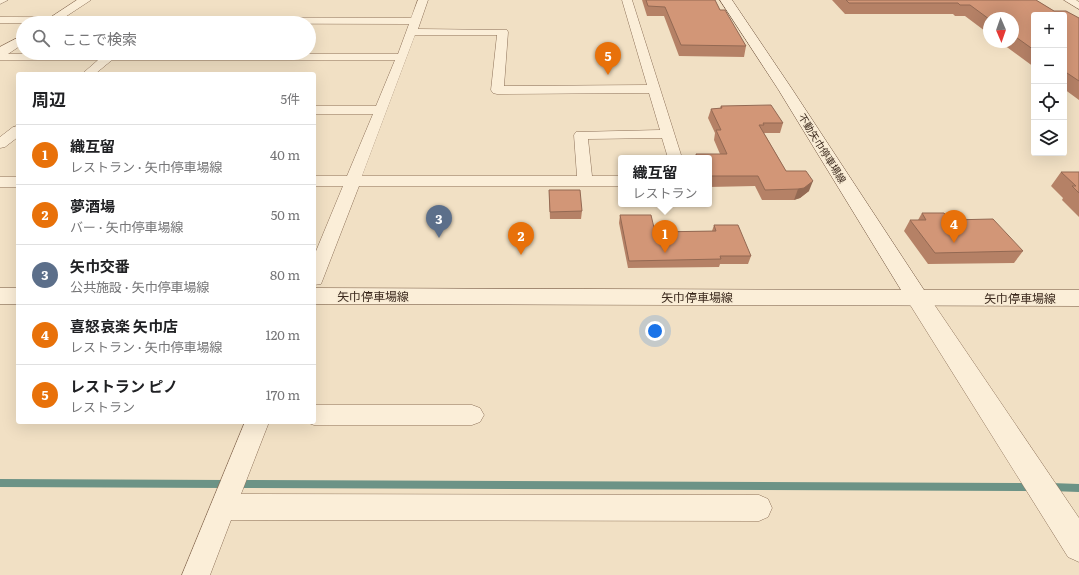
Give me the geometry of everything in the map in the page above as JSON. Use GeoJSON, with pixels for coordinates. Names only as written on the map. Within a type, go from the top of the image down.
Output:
{"type":"FeatureCollection","features":[{"type":"Feature","properties":{"kind":"main road"},"geometry":{"type":"LineString","coordinates":[[59,16],[85,0]]}},
{"type":"Feature","properties":{"kind":"main road","name":"不動矢巾停車場線"},"geometry":{"type":"LineString","coordinates":[[726,0],[785,89],[1079,546]]}},
{"type":"Feature","properties":{"kind":"main road"},"geometry":{"type":"LineString","coordinates":[[0,54],[16,44]]}},
{"type":"Feature","properties":{"kind":"main road"},"geometry":{"type":"LineString","coordinates":[[0,296],[16,296]]}},
{"type":"Feature","properties":{"kind":"main road","name":"矢巾停車場線"},"geometry":{"type":"LineString","coordinates":[[316,296],[1079,298]]}},
{"type":"Feature","properties":{"kind":"street"},"geometry":{"type":"LineString","coordinates":[[316,274],[423,0]]}},
{"type":"Feature","properties":{"kind":"street"},"geometry":{"type":"LineString","coordinates":[[628,0],[674,155]]}},
{"type":"Feature","properties":{"kind":"street"},"geometry":{"type":"LineString","coordinates":[[1069,0],[1079,6]]}},
{"type":"Feature","properties":{"kind":"street"},"geometry":{"type":"LineString","coordinates":[[0,20],[16,20]]}},
{"type":"Feature","properties":{"kind":"street"},"geometry":{"type":"LineString","coordinates":[[316,20],[416,20]]}},
{"type":"Feature","properties":{"kind":"street"},"geometry":{"type":"LineString","coordinates":[[411,32],[503,32],[497,90],[654,89]]}},
{"type":"Feature","properties":{"kind":"street"},"geometry":{"type":"LineString","coordinates":[[0,57],[16,57]]}},
{"type":"Feature","properties":{"kind":"street"},"geometry":{"type":"LineString","coordinates":[[316,57],[402,57]]}},
{"type":"Feature","properties":{"kind":"street"},"geometry":{"type":"LineString","coordinates":[[90,72],[105,60]]}},
{"type":"Feature","properties":{"kind":"street"},"geometry":{"type":"LineString","coordinates":[[316,110],[381,110]]}},
{"type":"Feature","properties":{"kind":"street"},"geometry":{"type":"LineString","coordinates":[[0,144],[16,132]]}},
{"type":"Feature","properties":{"kind":"street"},"geometry":{"type":"LineString","coordinates":[[585,181],[580,135],[668,134]]}},
{"type":"Feature","properties":{"kind":"street"},"geometry":{"type":"LineString","coordinates":[[316,181],[618,181]]}},
{"type":"Feature","properties":{"kind":"street"},"geometry":{"type":"LineString","coordinates":[[0,182],[16,182]]}},
{"type":"Feature","properties":{"kind":"street"},"geometry":{"type":"LineString","coordinates":[[316,415],[472,415]]}},
{"type":"Feature","properties":{"kind":"street"},"geometry":{"type":"LineString","coordinates":[[196,575],[256,424]]}},
{"type":"Feature","properties":{"kind":"street"},"geometry":{"type":"LineString","coordinates":[[229,492],[759,508]]}},
{"type":"Feature","properties":{"kind":"building"},"geometry":{"type":"Polygon","coordinates":[[[646,0],[715,0],[720,10],[725,10],[746,46],[681,45],[665,7],[648,6],[646,0]]]}},
{"type":"Feature","properties":{"kind":"building"},"geometry":{"type":"Polygon","coordinates":[[[846,0],[1036,0],[1054,11],[1066,11],[1079,18],[1079,81],[1067,73],[1067,12],[1031,12],[1031,48],[1019,39],[1019,12],[983,12],[983,15],[970,5],[960,5],[958,3],[849,3],[846,0]]]}},
{"type":"Feature","properties":{"kind":"building"},"geometry":{"type":"Polygon","coordinates":[[[771,105],[783,123],[763,123],[764,125],[759,125],[786,171],[806,171],[813,181],[804,188],[765,190],[758,176],[712,176],[712,155],[696,154],[727,154],[716,130],[721,130],[711,109],[722,108],[721,106],[771,105]]]}},
{"type":"Feature","properties":{"kind":"building"},"geometry":{"type":"Polygon","coordinates":[[[1061,172],[1079,172],[1079,193],[1072,186],[1076,186],[1061,172]]]}},
{"type":"Feature","properties":{"kind":"building"},"geometry":{"type":"Polygon","coordinates":[[[549,190],[580,190],[582,211],[550,212],[549,190]]]}},
{"type":"Feature","properties":{"kind":"building"},"geometry":{"type":"Polygon","coordinates":[[[922,213],[944,213],[950,220],[993,219],[1023,251],[935,253],[910,220],[926,220],[922,213]]]}},
{"type":"Feature","properties":{"kind":"building"},"geometry":{"type":"Polygon","coordinates":[[[620,215],[651,215],[655,232],[716,231],[714,225],[738,225],[751,256],[720,256],[721,259],[629,261],[620,215]]]}},
{"type":"Feature","properties":{"kind":"waterway"},"geometry":{"type":"LineString","coordinates":[[0,483],[227,484]]}},
{"type":"Feature","properties":{"kind":"waterway"},"geometry":{"type":"LineString","coordinates":[[237,484],[1031,487]]}},
{"type":"Feature","properties":{"kind":"waterway"},"geometry":{"type":"LineString","coordinates":[[1051,487],[1079,488]]}},
{"type":"Feature","properties":{"kind":"place","name":"レストラン ピノ"},"geometry":{"type":"Point","coordinates":[608,75]}},
{"type":"Feature","properties":{"kind":"place","name":"矢巾交番"},"geometry":{"type":"Point","coordinates":[439,238]}},
{"type":"Feature","properties":{"kind":"place","name":"喜怒哀楽 矢巾店"},"geometry":{"type":"Point","coordinates":[954,243]}},
{"type":"Feature","properties":{"kind":"place","name":"織互留"},"geometry":{"type":"Point","coordinates":[665,253]}},
{"type":"Feature","properties":{"kind":"place","name":"夢酒場"},"geometry":{"type":"Point","coordinates":[521,255]}}]}
